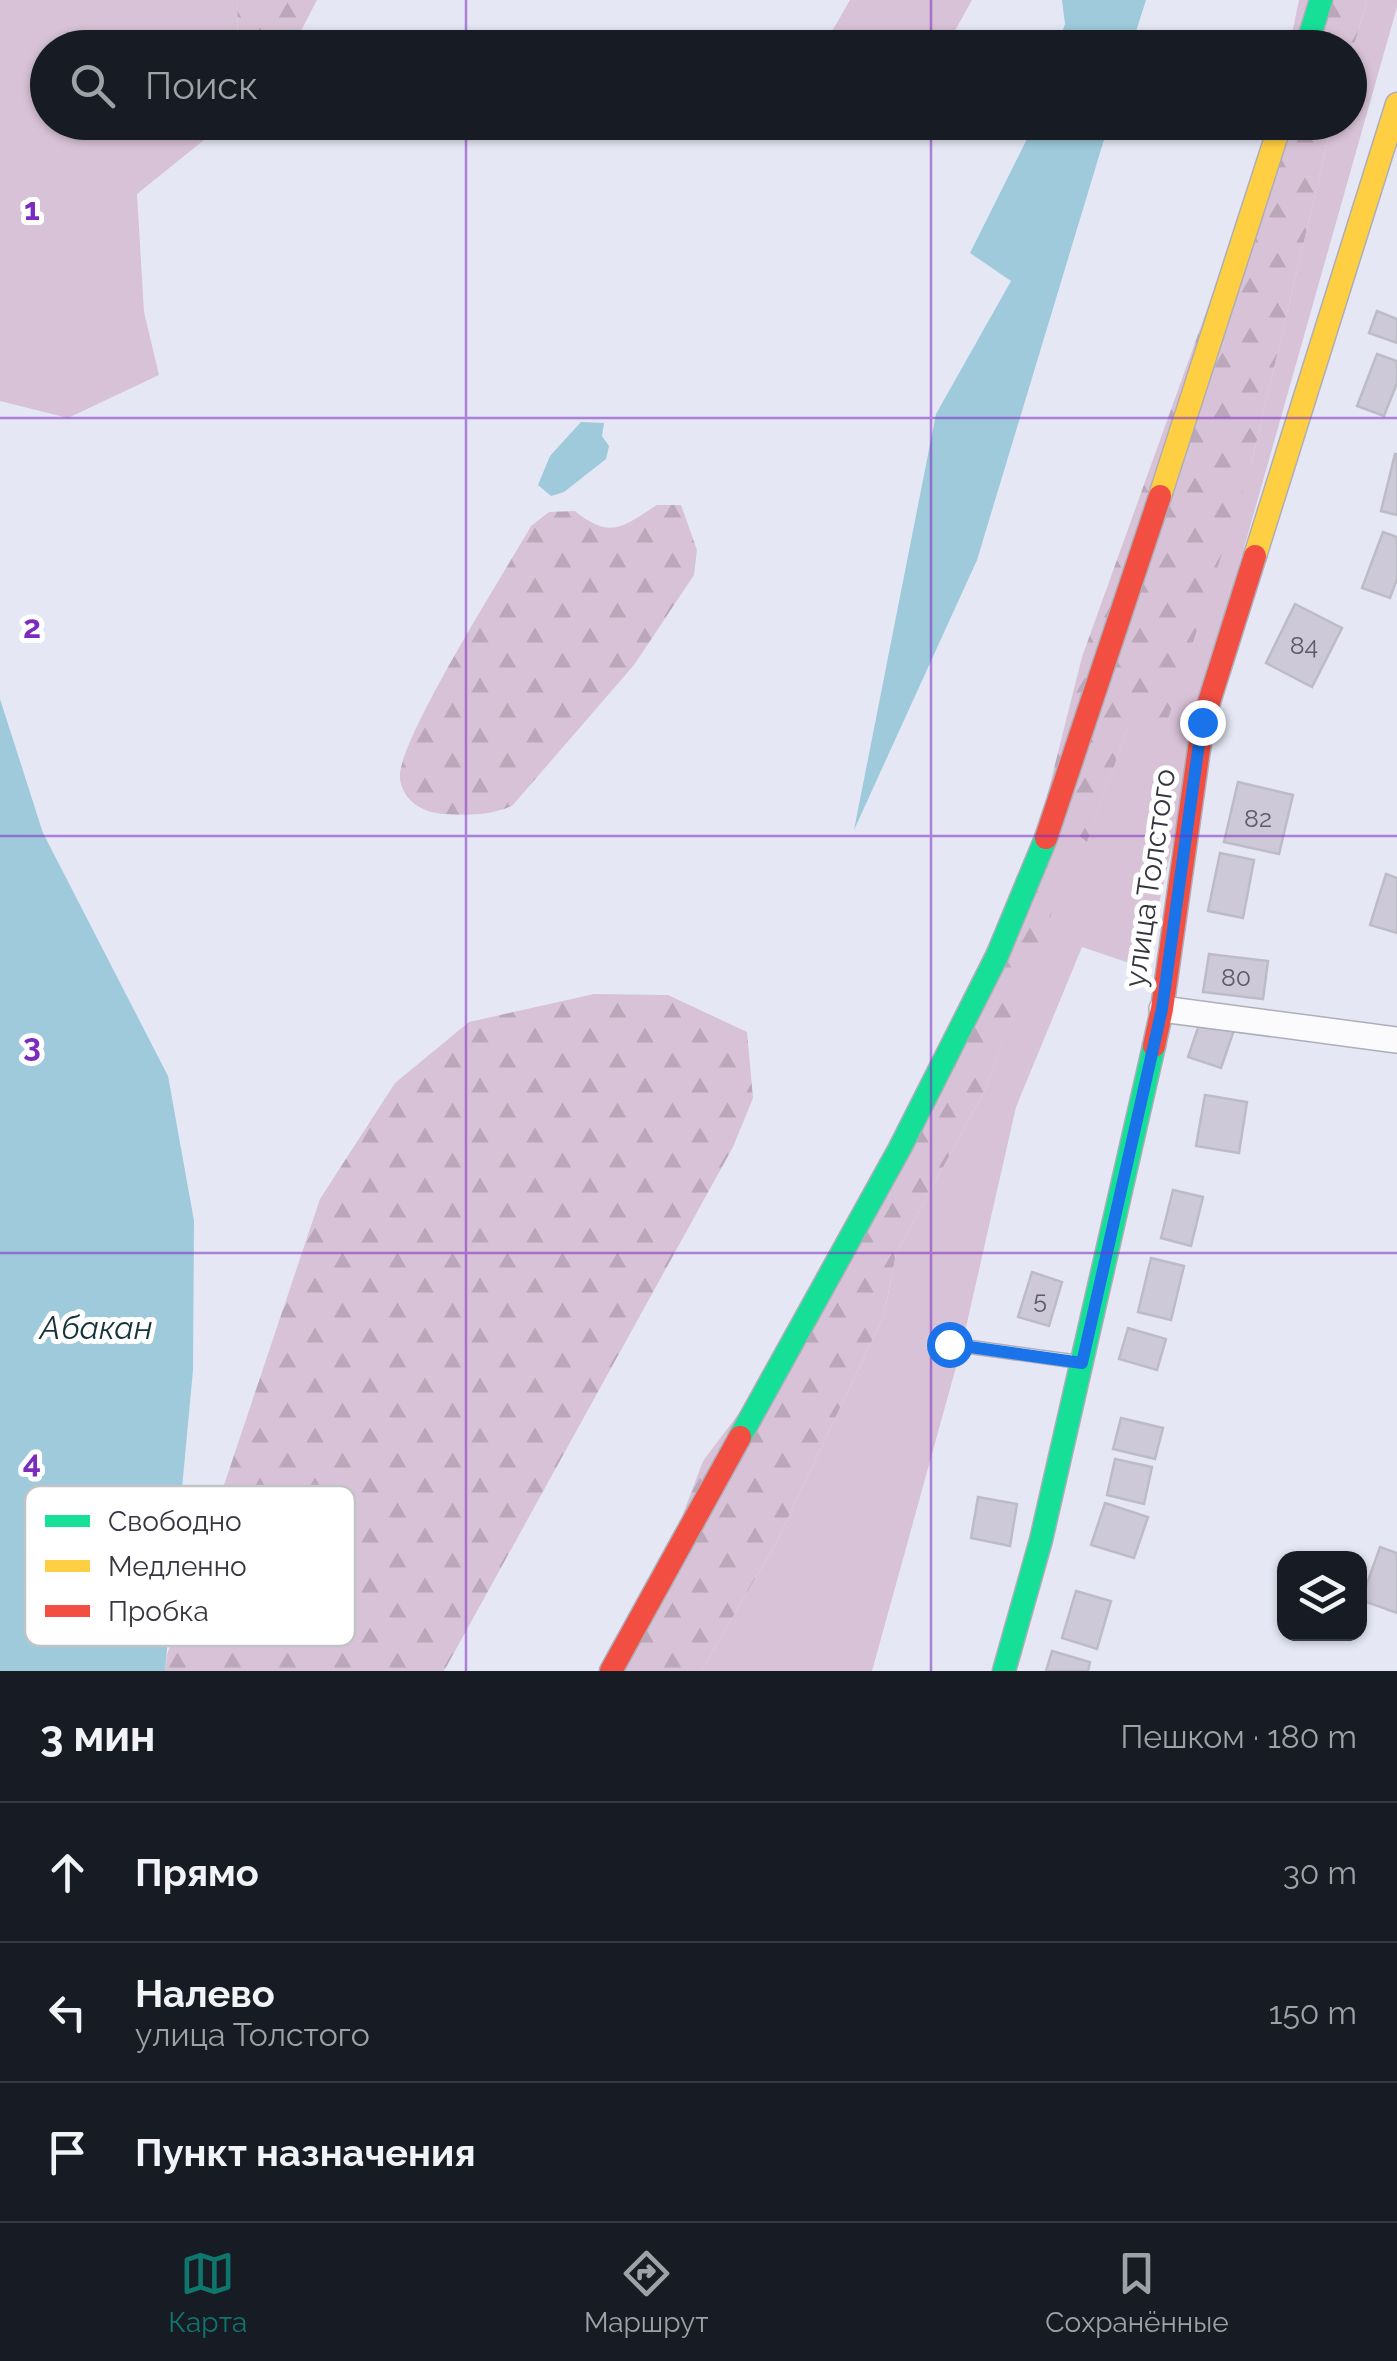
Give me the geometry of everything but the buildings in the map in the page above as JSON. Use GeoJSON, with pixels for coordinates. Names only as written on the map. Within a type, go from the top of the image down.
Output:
{"type":"FeatureCollection","features":[{"type":"Feature","properties":{"kind":"street"},"geometry":{"type":"LineString","coordinates":[[1312,30],[1321,0]]}},
{"type":"Feature","properties":{"kind":"street","name":"улица Толстого"},"geometry":{"type":"LineString","coordinates":[[1004,1671],[1041,1540],[1162,1009],[1202,722],[1397,104]]}},
{"type":"Feature","properties":{"kind":"street"},"geometry":{"type":"LineString","coordinates":[[611,1671],[900,1148],[998,956],[1059,806],[1276,140]]}},
{"type":"Feature","properties":{"kind":"street"},"geometry":{"type":"LineString","coordinates":[[1162,1009],[1397,1040]]}},
{"type":"Feature","properties":{"kind":"lane"},"geometry":{"type":"LineString","coordinates":[[949,1344],[1082,1363]]}},
{"type":"Feature","properties":{"kind":"green space"},"geometry":{"type":"Polygon","coordinates":[[[0,0],[237,0],[238,30],[30,30],[30,140],[204,140],[137,194],[144,312],[159,375],[68,418],[0,401],[0,0]]]}},
{"type":"Feature","properties":{"kind":"green space"},"geometry":{"type":"Polygon","coordinates":[[[237,0],[317,0],[301,30],[238,30],[237,0]]]}},
{"type":"Feature","properties":{"kind":"green space"},"geometry":{"type":"Polygon","coordinates":[[[850,0],[972,0],[955,30],[833,30],[850,0]]]}},
{"type":"Feature","properties":{"kind":"green space"},"geometry":{"type":"Polygon","coordinates":[[[1299,0],[1367,0],[1358,30],[1293,30],[1299,0]]]}},
{"type":"Feature","properties":{"kind":"green space"},"geometry":{"type":"Polygon","coordinates":[[[1367,0],[1397,0],[1367,113],[1367,30],[1358,30],[1367,0]]]}},
{"type":"Feature","properties":{"kind":"green space"},"geometry":{"type":"Polygon","coordinates":[[[1268,140],[1328,140],[1251,465],[1166,725],[1128,727],[1087,842],[1044,808],[1082,657],[1268,140]]]}},
{"type":"Feature","properties":{"kind":"green space"},"geometry":{"type":"Polygon","coordinates":[[[1328,140],[1359,140],[1229,601],[1144,968],[1082,947],[1016,1107],[961,1349],[872,1671],[701,1671],[776,1543],[884,1315],[896,1254],[984,1092],[1063,880],[1030,860],[1044,808],[1087,841],[1128,727],[1251,465],[1328,140]]]}},
{"type":"Feature","properties":{"kind":"green space"},"geometry":{"type":"Polygon","coordinates":[[[657,505],[681,505],[697,550],[694,575],[634,665],[512,806],[462,815],[436,813],[415,804],[405,794],[400,779],[415,730],[531,526],[549,512],[575,511],[598,525],[616,527],[657,505]]]}},
{"type":"Feature","properties":{"kind":"green space"},"geometry":{"type":"Polygon","coordinates":[[[1030,860],[1064,880],[984,1092],[896,1254],[884,1315],[776,1543],[701,1671],[624,1671],[703,1461],[794,1340],[1030,860]]]}},
{"type":"Feature","properties":{"kind":"green space"},"geometry":{"type":"Polygon","coordinates":[[[594,994],[668,995],[747,1032],[753,1098],[733,1147],[444,1671],[165,1671],[170,1646],[355,1646],[355,1486],[224,1486],[320,1199],[395,1083],[469,1022],[594,994]]]}},
{"type":"Feature","properties":{"kind":"water"},"geometry":{"type":"Polygon","coordinates":[[[1062,0],[1146,0],[1136,30],[1063,30],[1062,0]]]}},
{"type":"Feature","properties":{"kind":"water"},"geometry":{"type":"Polygon","coordinates":[[[1026,140],[1104,140],[977,560],[854,830],[936,414],[1011,281],[970,253],[1026,140]]]}},
{"type":"Feature","properties":{"kind":"water"},"geometry":{"type":"Polygon","coordinates":[[[581,422],[604,423],[602,436],[609,446],[606,459],[564,492],[551,496],[538,485],[550,456],[581,422]]]}},
{"type":"Feature","properties":{"kind":"water","name":"Абакан"},"geometry":{"type":"Polygon","coordinates":[[[0,699],[43,833],[168,1076],[194,1221],[193,1370],[182,1486],[25,1486],[25,1646],[167,1646],[165,1671],[0,1671],[0,699]]]}},
{"type":"Feature","properties":{"kind":"traffic: fast"},"geometry":{"type":"LineString","coordinates":[[1312,30],[1321,0]]}},
{"type":"Feature","properties":{"kind":"traffic: fast"},"geometry":{"type":"LineString","coordinates":[[740,1437],[900,1148],[997,956],[1046,838]]}},
{"type":"Feature","properties":{"kind":"traffic: fast"},"geometry":{"type":"LineString","coordinates":[[1004,1671],[1041,1540],[1154,1046]]}},
{"type":"Feature","properties":{"kind":"traffic: slow"},"geometry":{"type":"LineString","coordinates":[[1255,556],[1397,104]]}},
{"type":"Feature","properties":{"kind":"traffic: slow"},"geometry":{"type":"LineString","coordinates":[[1160,496],[1275,140]]}},
{"type":"Feature","properties":{"kind":"traffic: jam"},"geometry":{"type":"LineString","coordinates":[[1046,838],[1160,496]]}},
{"type":"Feature","properties":{"kind":"traffic: jam"},"geometry":{"type":"LineString","coordinates":[[1154,1046],[1203,721],[1255,556]]}},
{"type":"Feature","properties":{"kind":"traffic: jam"},"geometry":{"type":"LineString","coordinates":[[611,1671],[740,1437]]}},
{"type":"Feature","properties":{"kind":"route"},"geometry":{"type":"LineString","coordinates":[[949,1344],[1082,1363],[1162,1009],[1202,722]]}}]}
